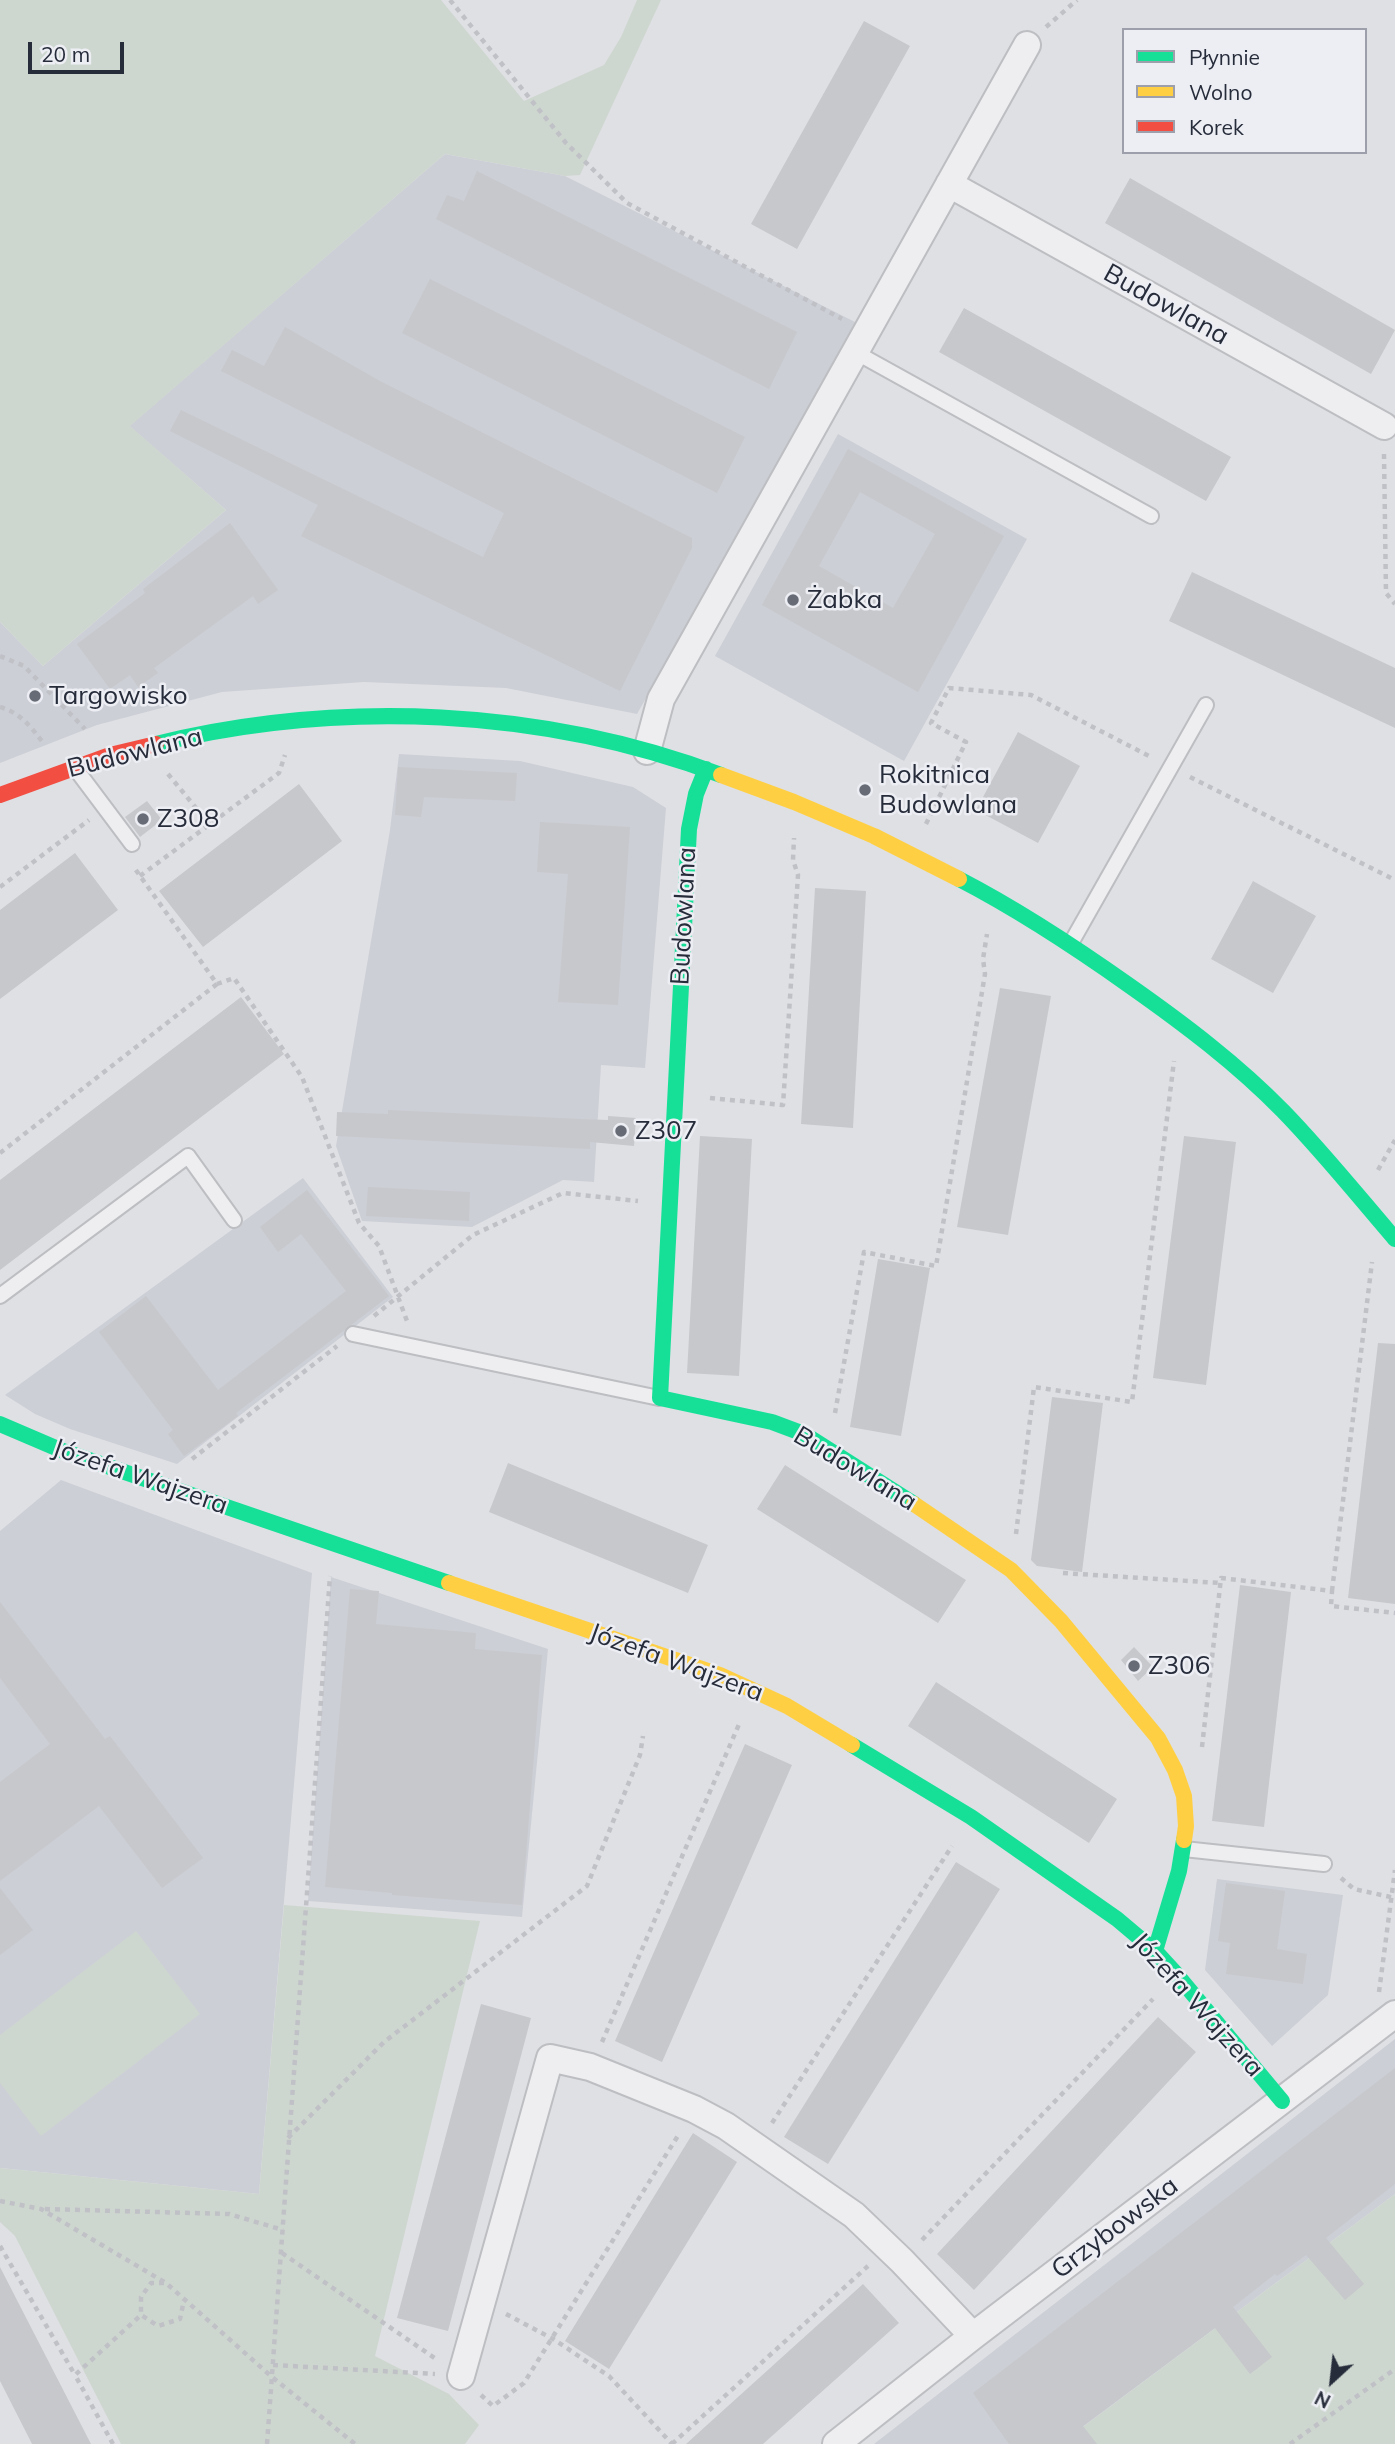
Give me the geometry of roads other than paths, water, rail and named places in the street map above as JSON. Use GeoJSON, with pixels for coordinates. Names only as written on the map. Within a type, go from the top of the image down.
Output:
{"type":"FeatureCollection","features":[{"type":"Feature","properties":{"kind":"street"},"geometry":{"type":"LineString","coordinates":[[647,751],[661,699],[1027,45]]}},
{"type":"Feature","properties":{"kind":"street","name":"Budowlana"},"geometry":{"type":"LineString","coordinates":[[949,184],[1384,426]]}},
{"type":"Feature","properties":{"kind":"street","name":"Budowlana"},"geometry":{"type":"LineString","coordinates":[[0,795],[110,755],[188,736],[316,718],[434,716],[556,729],[647,751],[706,769],[874,836],[990,895],[1070,944],[1179,1021],[1234,1065],[1283,1111],[1395,1239]]}},
{"type":"Feature","properties":{"kind":"street","name":"Budowlana"},"geometry":{"type":"LineString","coordinates":[[706,769],[696,794],[689,829],[660,1398],[772,1422],[804,1434],[953,1528],[1011,1570],[1061,1621],[1158,1738],[1175,1770],[1184,1796],[1186,1826],[1180,1871],[1155,1951]]}},
{"type":"Feature","properties":{"kind":"street","name":"Józefa Wajzera"},"geometry":{"type":"LineString","coordinates":[[0,1424],[63,1451],[720,1675],[754,1689],[844,1739],[971,1817],[1117,1919],[1155,1951],[1177,1975],[1282,2101]]}},
{"type":"Feature","properties":{"kind":"street","name":"Grzybowska"},"geometry":{"type":"LineString","coordinates":[[836,2444],[1395,2014]]}},
{"type":"Feature","properties":{"kind":"street"},"geometry":{"type":"LineString","coordinates":[[461,2376],[550,2058],[590,2067],[694,2109],[726,2126],[853,2215],[895,2254],[973,2336]]}},
{"type":"Feature","properties":{"kind":"lane"},"geometry":{"type":"LineString","coordinates":[[861,342],[1151,516]]}},
{"type":"Feature","properties":{"kind":"lane"},"geometry":{"type":"LineString","coordinates":[[1070,944],[1206,705]]}},
{"type":"Feature","properties":{"kind":"lane"},"geometry":{"type":"LineString","coordinates":[[74,767],[128,850]]}},
{"type":"Feature","properties":{"kind":"lane"},"geometry":{"type":"LineString","coordinates":[[0,1296],[188,1156],[234,1220]]}},
{"type":"Feature","properties":{"kind":"lane"},"geometry":{"type":"LineString","coordinates":[[354,1334],[660,1398]]}},
{"type":"Feature","properties":{"kind":"lane"},"geometry":{"type":"LineString","coordinates":[[1183,1849],[1324,1864]]}},
{"type":"Feature","properties":{"kind":"place","name":"Żabka"},"geometry":{"type":"Point","coordinates":[793,600]}},
{"type":"Feature","properties":{"kind":"place","name":"Targowisko"},"geometry":{"type":"Point","coordinates":[35,696]}},
{"type":"Feature","properties":{"kind":"place","name":"Rokitnica Budowlana"},"geometry":{"type":"Point","coordinates":[865,790]}},
{"type":"Feature","properties":{"kind":"place","name":"Z308"},"geometry":{"type":"Point","coordinates":[143,819]}},
{"type":"Feature","properties":{"kind":"place","name":"Z307"},"geometry":{"type":"Point","coordinates":[621,1131]}},
{"type":"Feature","properties":{"kind":"place","name":"Z306"},"geometry":{"type":"Point","coordinates":[1134,1666]}}]}
